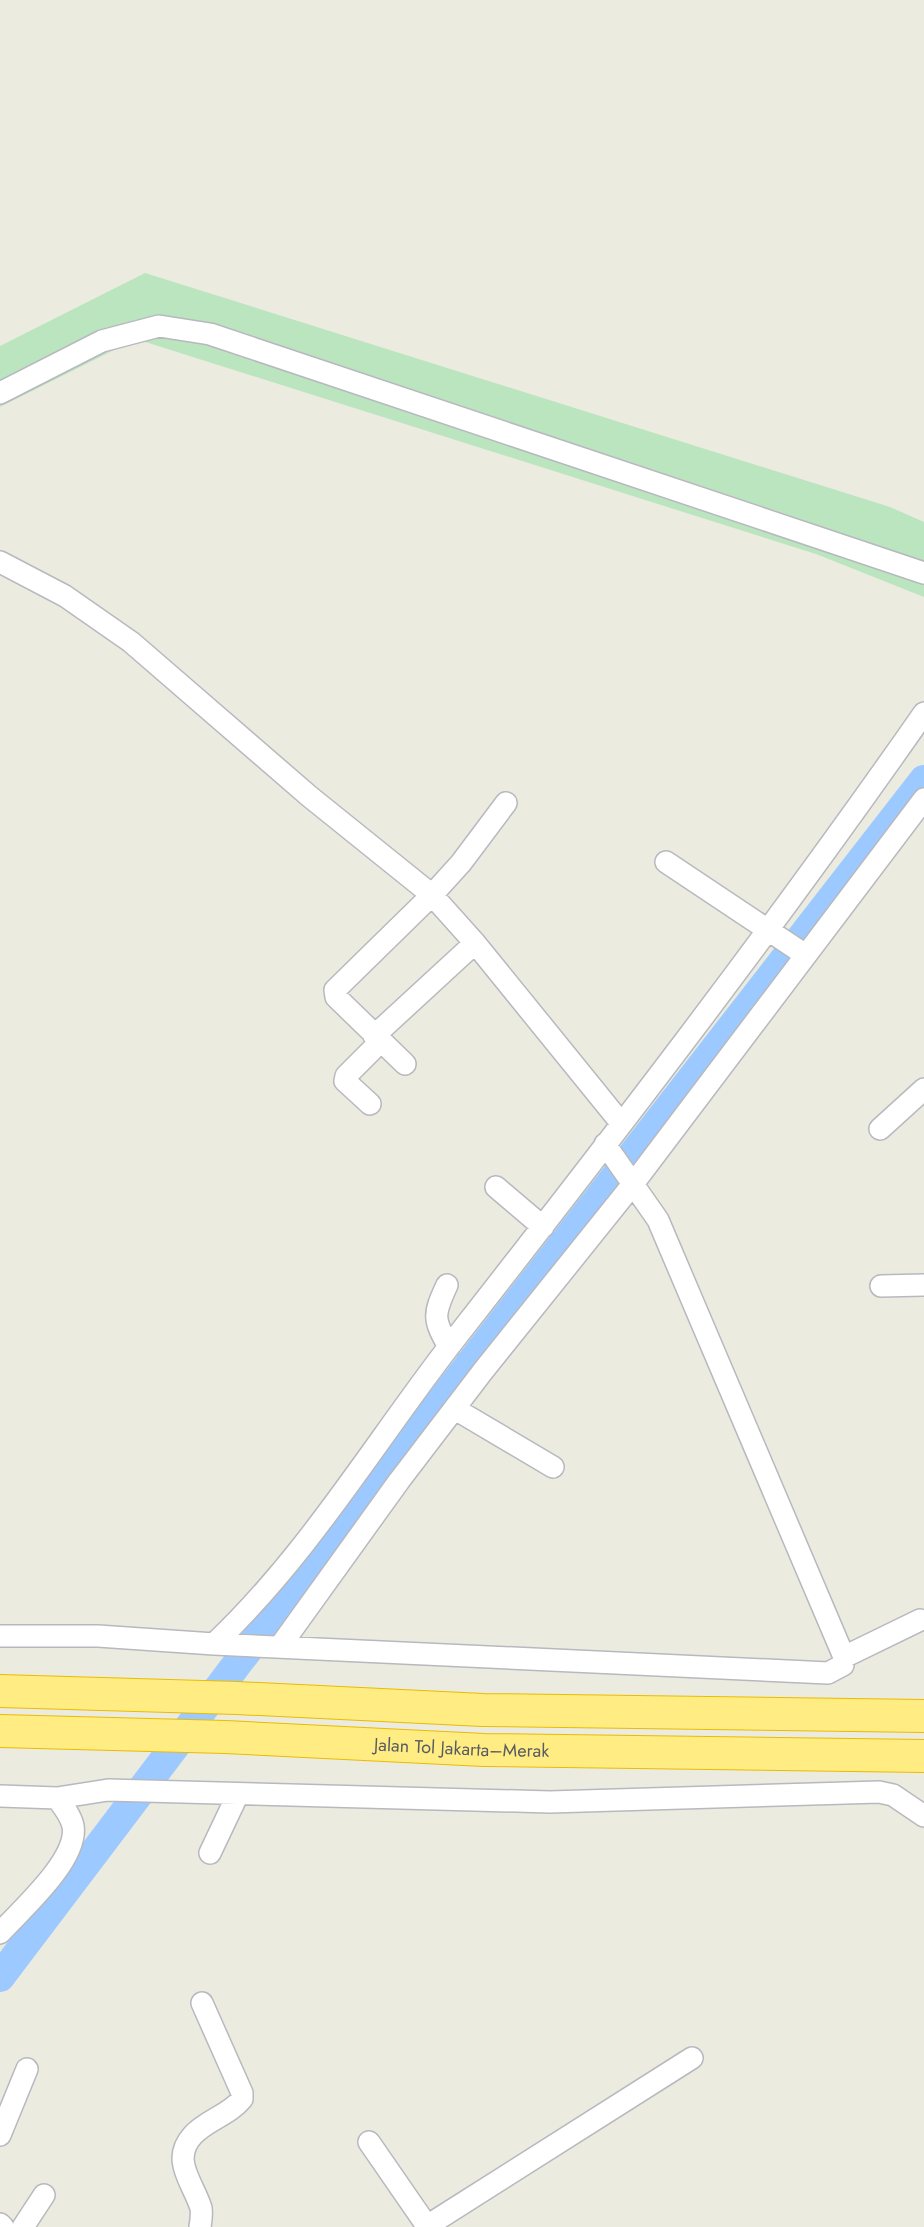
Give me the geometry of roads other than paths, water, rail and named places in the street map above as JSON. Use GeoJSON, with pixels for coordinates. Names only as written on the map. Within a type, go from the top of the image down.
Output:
{"type":"FeatureCollection","features":[{"type":"Feature","properties":{"kind":"highway"},"geometry":{"type":"LineString","coordinates":[[0,1691],[237,1698],[483,1710],[924,1716]]}},
{"type":"Feature","properties":{"kind":"highway","name":"Jalan Tol Jakarta–Merak"},"geometry":{"type":"LineString","coordinates":[[0,1731],[225,1737],[484,1750],[924,1756]]}},
{"type":"Feature","properties":{"kind":"street"},"geometry":{"type":"LineString","coordinates":[[0,393],[102,341],[159,326],[210,334],[924,573]]}},
{"type":"Feature","properties":{"kind":"street"},"geometry":{"type":"LineString","coordinates":[[0,562],[65,596],[131,642],[309,796],[432,895],[475,943],[621,1123]]}},
{"type":"Feature","properties":{"kind":"street"},"geometry":{"type":"LineString","coordinates":[[221,1644],[335,1504],[449,1347],[607,1146],[621,1123],[774,933],[924,713]]}},
{"type":"Feature","properties":{"kind":"street"},"geometry":{"type":"LineString","coordinates":[[273,1645],[454,1409],[628,1176],[801,952],[924,798]]}},
{"type":"Feature","properties":{"kind":"street"},"geometry":{"type":"LineString","coordinates":[[405,1064],[336,997],[335,990],[461,864],[506,803]]}},
{"type":"Feature","properties":{"kind":"street"},"geometry":{"type":"LineString","coordinates":[[666,862],[801,952]]}},
{"type":"Feature","properties":{"kind":"street"},"geometry":{"type":"LineString","coordinates":[[370,1104],[345,1081],[346,1076],[377,1039],[475,943]]}},
{"type":"Feature","properties":{"kind":"street"},"geometry":{"type":"LineString","coordinates":[[880,1129],[924,1089]]}},
{"type":"Feature","properties":{"kind":"street"},"geometry":{"type":"LineString","coordinates":[[0,1636],[98,1636],[828,1673],[843,1665],[844,1657],[695,1302],[658,1220],[607,1146]]}},
{"type":"Feature","properties":{"kind":"street"},"geometry":{"type":"LineString","coordinates":[[496,1187],[543,1227]]}},
{"type":"Feature","properties":{"kind":"street"},"geometry":{"type":"LineString","coordinates":[[447,1285],[440,1302],[436,1325],[449,1347]]}},
{"type":"Feature","properties":{"kind":"street"},"geometry":{"type":"LineString","coordinates":[[881,1286],[924,1285]]}},
{"type":"Feature","properties":{"kind":"street"},"geometry":{"type":"LineString","coordinates":[[454,1409],[553,1467]]}},
{"type":"Feature","properties":{"kind":"street"},"geometry":{"type":"LineString","coordinates":[[844,1657],[920,1620]]}},
{"type":"Feature","properties":{"kind":"street"},"geometry":{"type":"LineString","coordinates":[[0,1796],[57,1798],[108,1790],[550,1802],[868,1792],[893,1795],[924,1816]]}},
{"type":"Feature","properties":{"kind":"street"},"geometry":{"type":"LineString","coordinates":[[210,1853],[238,1794]]}},
{"type":"Feature","properties":{"kind":"street"},"geometry":{"type":"LineString","coordinates":[[0,1933],[55,1872],[69,1849],[73,1827],[57,1798]]}},
{"type":"Feature","properties":{"kind":"street"},"geometry":{"type":"LineString","coordinates":[[200,2227],[202,2210],[182,2159],[184,2145],[196,2131],[235,2108],[242,2099],[242,2092],[202,2003]]}},
{"type":"Feature","properties":{"kind":"street"},"geometry":{"type":"LineString","coordinates":[[369,2142],[427,2227],[692,2058]]}},
{"type":"Feature","properties":{"kind":"street"},"geometry":{"type":"LineString","coordinates":[[0,2135],[27,2069]]}},
{"type":"Feature","properties":{"kind":"street"},"geometry":{"type":"LineString","coordinates":[[23,2227],[44,2195]]}},
{"type":"Feature","properties":{"kind":"waterway"},"geometry":{"type":"LineString","coordinates":[[0,1977],[240,1660],[924,780]]}}]}
